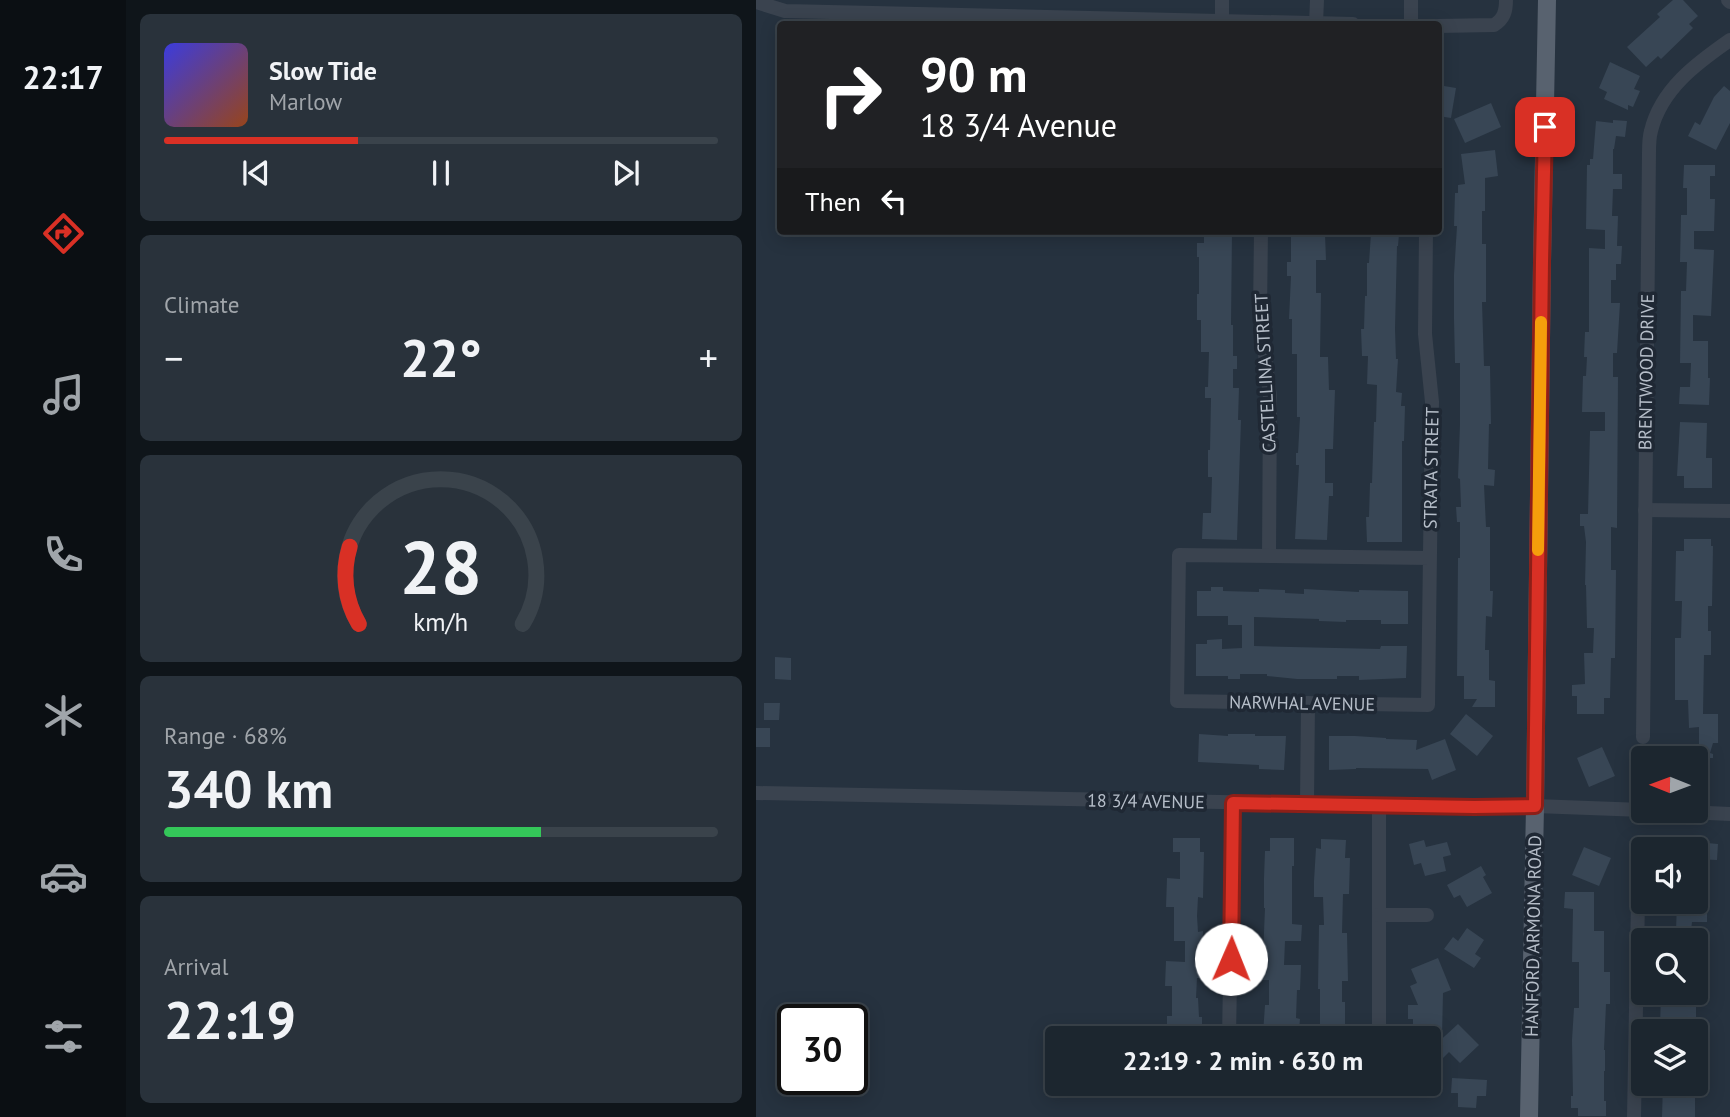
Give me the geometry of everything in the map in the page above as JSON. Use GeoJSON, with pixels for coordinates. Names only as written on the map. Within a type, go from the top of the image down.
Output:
{"type":"FeatureCollection","features":[{"type":"Feature","properties":{"kind":"main road","name":"HANFORD ARMONA ROAD"},"geometry":{"type":"LineString","coordinates":[[1529,1117],[1547,0]]}},
{"type":"Feature","properties":{"kind":"street"},"geometry":{"type":"LineString","coordinates":[[1222,0],[1222,21]]}},
{"type":"Feature","properties":{"kind":"street"},"geometry":{"type":"LineString","coordinates":[[1316,21],[1317,0]]}},
{"type":"Feature","properties":{"kind":"street"},"geometry":{"type":"LineString","coordinates":[[1411,0],[1411,21]]}},
{"type":"Feature","properties":{"kind":"street"},"geometry":{"type":"LineString","coordinates":[[1442,26],[1494,25],[1504,16],[1506,0]]}},
{"type":"Feature","properties":{"kind":"street"},"geometry":{"type":"LineString","coordinates":[[756,2],[785,11],[1182,21]]}},
{"type":"Feature","properties":{"kind":"street","name":"BRENTWOOD DRIVE"},"geometry":{"type":"LineString","coordinates":[[1643,737],[1651,131],[1667,95],[1687,72],[1730,40]]}},
{"type":"Feature","properties":{"kind":"street","name":"CASTELLINA STREET"},"geometry":{"type":"LineString","coordinates":[[1261,235],[1260,313],[1270,397],[1269,556]]}},
{"type":"Feature","properties":{"kind":"street","name":"STRATA STREET"},"geometry":{"type":"LineString","coordinates":[[1426,235],[1425,334],[1432,402],[1428,705]]}},
{"type":"Feature","properties":{"kind":"street"},"geometry":{"type":"LineString","coordinates":[[1645,510],[1730,511]]}},
{"type":"Feature","properties":{"kind":"street","name":"NARWHAL AVENUE"},"geometry":{"type":"LineString","coordinates":[[1269,556],[1179,555],[1177,701],[1428,705]]}},
{"type":"Feature","properties":{"kind":"street"},"geometry":{"type":"LineString","coordinates":[[1269,556],[1430,558]]}},
{"type":"Feature","properties":{"kind":"street"},"geometry":{"type":"LineString","coordinates":[[1307,803],[1308,703]]}},
{"type":"Feature","properties":{"kind":"street","name":"18 3/4 AVENUE"},"geometry":{"type":"LineString","coordinates":[[756,793],[1631,810]]}},
{"type":"Feature","properties":{"kind":"street"},"geometry":{"type":"LineString","coordinates":[[1229,1026],[1233,803]]}},
{"type":"Feature","properties":{"kind":"street"},"geometry":{"type":"LineString","coordinates":[[1379,805],[1379,1026]]}},
{"type":"Feature","properties":{"kind":"street","name":"18 3/4 AVENUE"},"geometry":{"type":"LineString","coordinates":[[1708,813],[1730,814]]}},
{"type":"Feature","properties":{"kind":"street"},"geometry":{"type":"LineString","coordinates":[[1634,1117],[1638,914]]}},
{"type":"Feature","properties":{"kind":"street"},"geometry":{"type":"LineString","coordinates":[[1379,915],[1427,915]]}},
{"type":"Feature","properties":{"kind":"building"},"geometry":{"type":"Polygon","coordinates":[[[1673,0],[1683,0],[1698,16],[1689,24],[1693,28],[1661,59],[1658,56],[1646,67],[1627,47],[1660,17],[1657,14],[1673,0]]]}},
{"type":"Feature","properties":{"kind":"building"},"geometry":{"type":"Polygon","coordinates":[[[1610,62],[1640,76],[1634,89],[1640,91],[1633,107],[1628,105],[1628,110],[1604,99],[1607,92],[1599,88],[1610,62]]]}},
{"type":"Feature","properties":{"kind":"building"},"geometry":{"type":"Polygon","coordinates":[[[1442,86],[1456,88],[1451,118],[1442,117],[1442,86]]]}},
{"type":"Feature","properties":{"kind":"building"},"geometry":{"type":"Polygon","coordinates":[[[1724,86],[1730,91],[1730,123],[1716,150],[1688,136],[1695,122],[1700,125],[1714,97],[1724,86]]]}},
{"type":"Feature","properties":{"kind":"building"},"geometry":{"type":"Polygon","coordinates":[[[1491,103],[1501,127],[1465,143],[1454,119],[1491,103]]]}},
{"type":"Feature","properties":{"kind":"building"},"geometry":{"type":"Polygon","coordinates":[[[1613,120],[1627,121],[1625,137],[1616,136],[1613,149],[1613,174],[1622,174],[1622,189],[1613,189],[1612,216],[1618,216],[1617,246],[1622,246],[1621,264],[1616,264],[1616,280],[1611,280],[1611,303],[1620,303],[1617,353],[1613,353],[1613,377],[1618,377],[1617,528],[1611,527],[1611,570],[1616,570],[1615,658],[1611,658],[1610,698],[1604,698],[1604,714],[1577,714],[1577,696],[1572,696],[1572,685],[1585,684],[1584,653],[1593,653],[1594,628],[1587,628],[1586,542],[1584,526],[1580,526],[1580,514],[1588,514],[1590,431],[1605,431],[1605,412],[1582,412],[1583,376],[1586,376],[1587,357],[1584,357],[1585,332],[1589,332],[1589,248],[1605,249],[1605,230],[1586,229],[1587,165],[1590,165],[1590,159],[1593,159],[1596,121],[1613,123],[1613,120]]]}},
{"type":"Feature","properties":{"kind":"building"},"geometry":{"type":"Polygon","coordinates":[[[1495,150],[1498,176],[1485,178],[1485,211],[1482,211],[1482,244],[1486,244],[1486,302],[1482,302],[1484,366],[1490,366],[1491,424],[1488,469],[1495,470],[1494,486],[1484,485],[1486,527],[1490,527],[1490,591],[1493,591],[1492,617],[1486,616],[1485,650],[1489,650],[1489,680],[1495,681],[1495,707],[1472,707],[1477,699],[1464,699],[1464,676],[1457,676],[1460,522],[1457,522],[1456,507],[1461,507],[1458,478],[1460,363],[1455,363],[1454,319],[1457,226],[1454,226],[1455,193],[1458,193],[1458,185],[1465,184],[1461,154],[1495,150]]]}},
{"type":"Feature","properties":{"kind":"building"},"geometry":{"type":"Polygon","coordinates":[[[1684,165],[1715,165],[1715,176],[1710,176],[1710,199],[1715,199],[1714,231],[1694,231],[1694,249],[1714,250],[1711,316],[1693,315],[1693,341],[1708,341],[1709,405],[1679,404],[1680,387],[1690,387],[1691,363],[1680,363],[1681,291],[1686,291],[1687,262],[1680,262],[1681,215],[1687,215],[1687,188],[1683,188],[1684,165]]]}},
{"type":"Feature","properties":{"kind":"building"},"geometry":{"type":"Polygon","coordinates":[[[1204,235],[1232,235],[1231,325],[1233,356],[1237,356],[1237,369],[1233,369],[1233,388],[1239,388],[1238,420],[1241,420],[1237,540],[1202,539],[1203,513],[1211,513],[1212,477],[1208,477],[1211,398],[1205,398],[1209,352],[1201,352],[1201,320],[1197,320],[1197,243],[1204,243],[1204,235]]]}},
{"type":"Feature","properties":{"kind":"building"},"geometry":{"type":"Polygon","coordinates":[[[1291,235],[1325,235],[1326,260],[1316,260],[1316,293],[1321,293],[1320,357],[1328,357],[1329,390],[1335,390],[1333,449],[1325,449],[1325,483],[1333,483],[1333,496],[1329,496],[1327,540],[1295,539],[1299,465],[1296,465],[1296,453],[1300,417],[1297,417],[1297,354],[1292,354],[1292,319],[1289,319],[1291,276],[1287,276],[1287,262],[1291,262],[1291,235]]]}},
{"type":"Feature","properties":{"kind":"building"},"geometry":{"type":"Polygon","coordinates":[[[1371,235],[1399,235],[1395,329],[1398,359],[1396,392],[1402,393],[1401,406],[1405,406],[1402,441],[1402,542],[1367,542],[1366,517],[1369,517],[1372,483],[1377,385],[1367,384],[1368,356],[1362,356],[1361,329],[1364,329],[1371,235]]]}},
{"type":"Feature","properties":{"kind":"building"},"geometry":{"type":"Polygon","coordinates":[[[1680,422],[1707,423],[1706,458],[1712,458],[1712,488],[1684,488],[1684,476],[1677,476],[1680,422]]]}},
{"type":"Feature","properties":{"kind":"building"},"geometry":{"type":"Polygon","coordinates":[[[1684,539],[1711,539],[1712,606],[1708,606],[1708,631],[1711,631],[1711,655],[1704,655],[1703,714],[1718,714],[1718,743],[1713,743],[1710,753],[1713,758],[1709,758],[1708,762],[1708,746],[1699,746],[1699,727],[1689,728],[1688,700],[1675,700],[1675,638],[1681,638],[1682,601],[1675,601],[1676,551],[1684,551],[1684,539]]]}},
{"type":"Feature","properties":{"kind":"building"},"geometry":{"type":"Polygon","coordinates":[[[1211,587],[1223,587],[1223,591],[1259,592],[1259,589],[1304,594],[1304,589],[1408,591],[1408,624],[1381,624],[1381,620],[1346,622],[1254,617],[1254,646],[1380,649],[1381,646],[1407,646],[1406,678],[1359,680],[1359,676],[1337,676],[1337,679],[1297,679],[1267,674],[1240,674],[1240,679],[1228,679],[1228,676],[1196,676],[1196,644],[1222,639],[1222,649],[1242,648],[1242,625],[1228,625],[1228,616],[1197,616],[1197,591],[1211,591],[1211,587]]]}},
{"type":"Feature","properties":{"kind":"building"},"geometry":{"type":"Polygon","coordinates":[[[775,657],[791,658],[791,680],[775,679],[775,657]]]}},
{"type":"Feature","properties":{"kind":"building"},"geometry":{"type":"Polygon","coordinates":[[[764,703],[780,703],[779,720],[764,720],[764,703]]]}},
{"type":"Feature","properties":{"kind":"building"},"geometry":{"type":"Polygon","coordinates":[[[1466,714],[1493,736],[1477,756],[1450,734],[1466,714]]]}},
{"type":"Feature","properties":{"kind":"building"},"geometry":{"type":"Polygon","coordinates":[[[756,728],[770,728],[770,747],[756,747],[756,728]]]}},
{"type":"Feature","properties":{"kind":"building"},"geometry":{"type":"Polygon","coordinates":[[[1199,734],[1286,736],[1284,770],[1259,769],[1259,765],[1198,762],[1199,734]]]}},
{"type":"Feature","properties":{"kind":"building"},"geometry":{"type":"Polygon","coordinates":[[[1329,736],[1417,740],[1416,750],[1445,739],[1456,770],[1432,780],[1428,769],[1329,770],[1329,736]]]}},
{"type":"Feature","properties":{"kind":"building"},"geometry":{"type":"Polygon","coordinates":[[[1602,747],[1615,776],[1589,787],[1577,758],[1602,747]]]}},
{"type":"Feature","properties":{"kind":"building"},"geometry":{"type":"Polygon","coordinates":[[[1173,838],[1200,838],[1200,852],[1204,852],[1203,898],[1198,897],[1197,916],[1198,932],[1203,931],[1201,978],[1197,978],[1196,998],[1202,1026],[1167,1026],[1167,1016],[1172,1016],[1172,986],[1165,986],[1166,961],[1185,962],[1185,941],[1174,941],[1174,907],[1166,907],[1167,878],[1180,879],[1180,852],[1173,852],[1173,838]]]}},
{"type":"Feature","properties":{"kind":"building"},"geometry":{"type":"Polygon","coordinates":[[[1270,838],[1294,838],[1292,924],[1302,925],[1301,941],[1285,941],[1284,965],[1301,965],[1296,1018],[1300,1019],[1299,1026],[1264,1026],[1265,1005],[1269,1005],[1269,980],[1262,980],[1264,878],[1265,851],[1270,851],[1270,838]]]}},
{"type":"Feature","properties":{"kind":"building"},"geometry":{"type":"Polygon","coordinates":[[[1321,839],[1346,840],[1345,858],[1350,858],[1349,894],[1343,894],[1342,933],[1347,933],[1348,981],[1342,981],[1342,1002],[1345,1002],[1345,1024],[1348,1026],[1320,1026],[1319,925],[1324,925],[1323,897],[1314,897],[1314,881],[1316,848],[1321,849],[1321,839]]]}},
{"type":"Feature","properties":{"kind":"building"},"geometry":{"type":"Polygon","coordinates":[[[1424,840],[1426,847],[1447,842],[1451,855],[1443,857],[1446,871],[1425,876],[1421,863],[1414,865],[1409,844],[1424,840]]]}},
{"type":"Feature","properties":{"kind":"building"},"geometry":{"type":"Polygon","coordinates":[[[1708,843],[1718,844],[1717,860],[1708,860],[1708,843]]]}},
{"type":"Feature","properties":{"kind":"building"},"geometry":{"type":"Polygon","coordinates":[[[1584,847],[1611,858],[1599,886],[1572,875],[1584,847]]]}},
{"type":"Feature","properties":{"kind":"building"},"geometry":{"type":"Polygon","coordinates":[[[1481,866],[1486,875],[1483,877],[1492,893],[1467,907],[1460,895],[1454,898],[1447,885],[1481,866]]]}},
{"type":"Feature","properties":{"kind":"building"},"geometry":{"type":"Polygon","coordinates":[[[1565,892],[1594,892],[1594,931],[1604,931],[1604,972],[1610,972],[1610,1004],[1606,1004],[1604,1050],[1606,1116],[1578,1116],[1578,1108],[1571,1108],[1572,1040],[1574,1008],[1579,1008],[1579,962],[1572,962],[1573,909],[1564,908],[1565,892]]]}},
{"type":"Feature","properties":{"kind":"building"},"geometry":{"type":"Polygon","coordinates":[[[1677,914],[1707,914],[1707,922],[1692,922],[1691,928],[1676,928],[1677,914]]]}},
{"type":"Feature","properties":{"kind":"building"},"geometry":{"type":"Polygon","coordinates":[[[1467,928],[1484,940],[1475,954],[1481,958],[1474,968],[1444,949],[1453,937],[1458,941],[1467,928]]]}},
{"type":"Feature","properties":{"kind":"building"},"geometry":{"type":"Polygon","coordinates":[[[1438,958],[1451,990],[1443,993],[1442,1037],[1441,1026],[1413,1026],[1413,1019],[1408,1019],[1408,1005],[1418,1005],[1410,986],[1417,983],[1411,969],[1438,958]]]}},
{"type":"Feature","properties":{"kind":"building"},"geometry":{"type":"Polygon","coordinates":[[[1661,1005],[1696,1005],[1696,1019],[1660,1019],[1661,1005]]]}},
{"type":"Feature","properties":{"kind":"building"},"geometry":{"type":"Polygon","coordinates":[[[1458,1024],[1479,1045],[1460,1063],[1449,1052],[1443,1058],[1441,1056],[1441,1040],[1458,1024]]]}},
{"type":"Feature","properties":{"kind":"building"},"geometry":{"type":"Polygon","coordinates":[[[1452,1078],[1487,1080],[1486,1096],[1477,1096],[1476,1108],[1458,1107],[1458,1093],[1451,1093],[1452,1078]]]}},
{"type":"Feature","properties":{"kind":"building"},"geometry":{"type":"Polygon","coordinates":[[[1663,1096],[1695,1096],[1695,1117],[1662,1117],[1663,1096]]]}},
{"type":"Feature","properties":{"kind":"slow traffic"},"geometry":{"type":"LineString","coordinates":[[1538,550],[1541,322]]}},
{"type":"Feature","properties":{"kind":"route"},"geometry":{"type":"LineString","coordinates":[[1231,959],[1233,803],[1535,806],[1545,127]]}}]}
